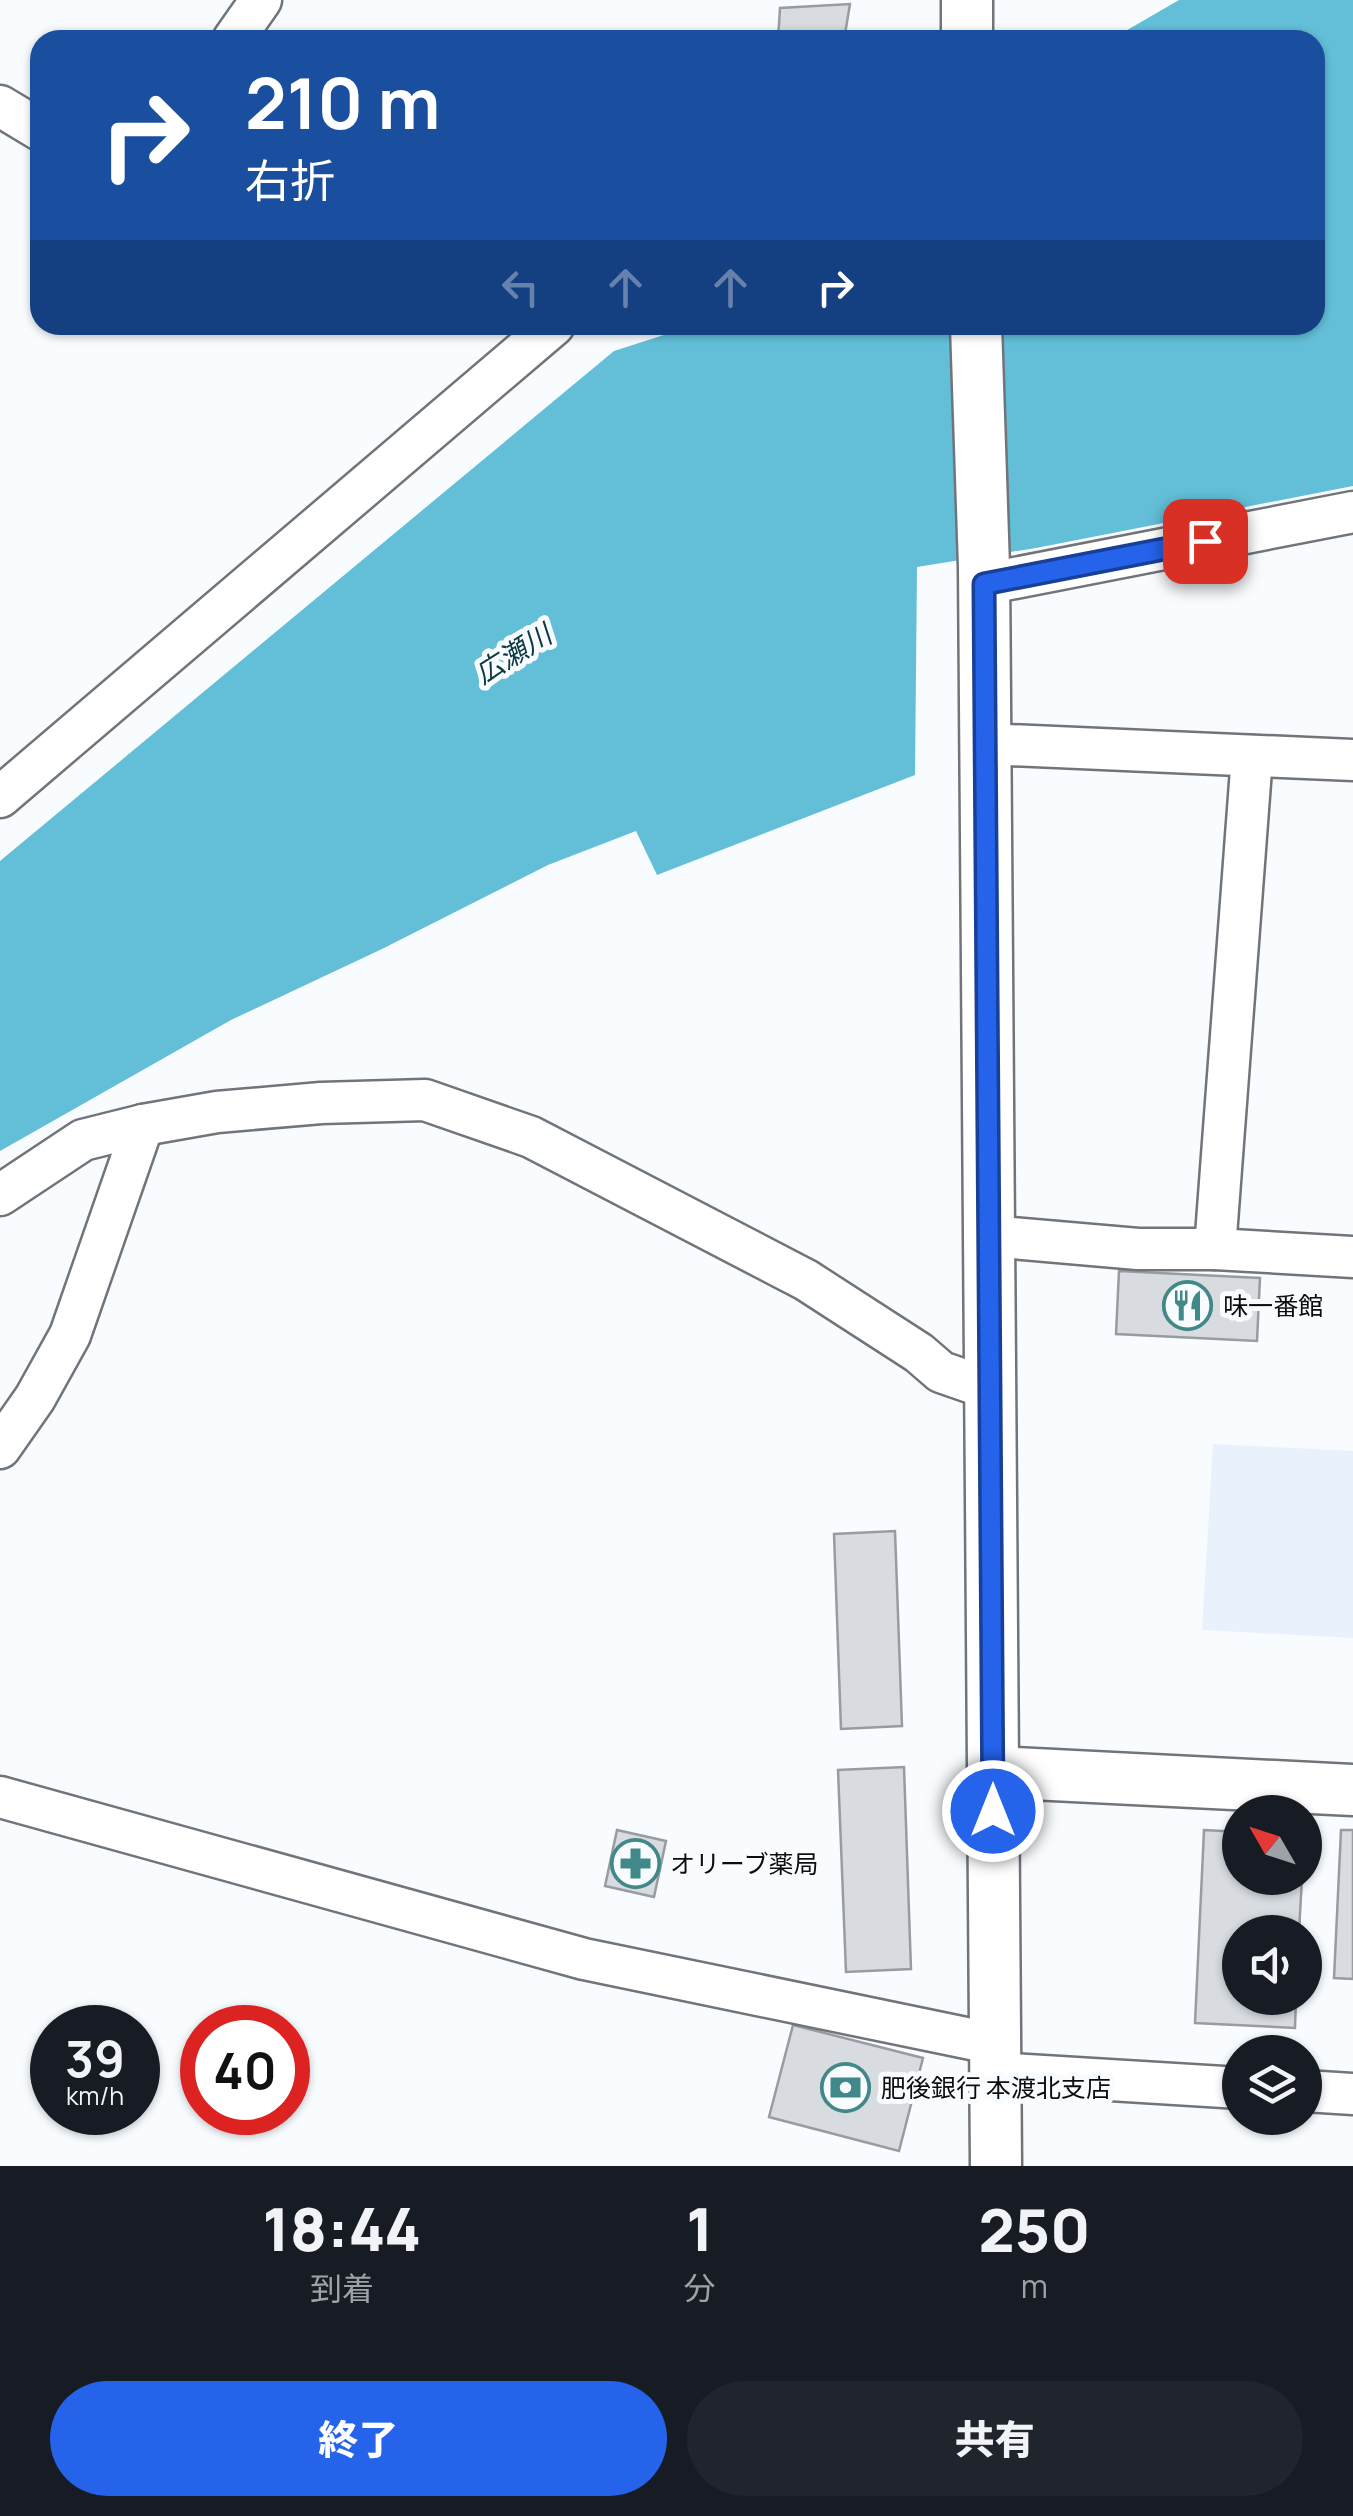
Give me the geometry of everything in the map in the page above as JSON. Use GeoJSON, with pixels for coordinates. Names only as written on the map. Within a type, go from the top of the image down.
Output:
{"type":"FeatureCollection","features":[{"type":"Feature","properties":{"kind":"street"},"geometry":{"type":"LineString","coordinates":[[240,30],[262,0]]}},
{"type":"Feature","properties":{"kind":"street"},"geometry":{"type":"LineString","coordinates":[[967,30],[968,0]]}},
{"type":"Feature","properties":{"kind":"street"},"geometry":{"type":"LineString","coordinates":[[0,106],[30,124]]}},
{"type":"Feature","properties":{"kind":"street"},"geometry":{"type":"LineString","coordinates":[[0,797],[542,335]]}},
{"type":"Feature","properties":{"kind":"street"},"geometry":{"type":"LineString","coordinates":[[976,335],[986,744],[996,2166]]}},
{"type":"Feature","properties":{"kind":"street"},"geometry":{"type":"LineString","coordinates":[[984,576],[1353,512]]}},
{"type":"Feature","properties":{"kind":"street"},"geometry":{"type":"LineString","coordinates":[[986,744],[1353,760]]}},
{"type":"Feature","properties":{"kind":"street"},"geometry":{"type":"LineString","coordinates":[[1215,1249],[1252,756]]}},
{"type":"Feature","properties":{"kind":"street"},"geometry":{"type":"LineString","coordinates":[[0,1195],[82,1140],[143,1125],[217,1112],[425,1100],[531,1137],[806,1280],[919,1353],[941,1372],[990,1389]]}},
{"type":"Feature","properties":{"kind":"street"},"geometry":{"type":"LineString","coordinates":[[0,1448],[35,1398],[70,1335],[143,1125]]}},
{"type":"Feature","properties":{"kind":"street"},"geometry":{"type":"LineString","coordinates":[[989,1236],[1138,1249],[1353,1257]]}},
{"type":"Feature","properties":{"kind":"street"},"geometry":{"type":"LineString","coordinates":[[993,1772],[1353,1790]]}},
{"type":"Feature","properties":{"kind":"street"},"geometry":{"type":"LineString","coordinates":[[0,1797],[584,1959],[995,2058],[1222,2086]]}},
{"type":"Feature","properties":{"kind":"street"},"geometry":{"type":"LineString","coordinates":[[1322,2093],[1353,2094]]}},
{"type":"Feature","properties":{"kind":"shaded area"},"geometry":{"type":"Polygon","coordinates":[[[1213,1444],[1353,1451],[1353,1638],[1202,1630],[1213,1444]]]}},
{"type":"Feature","properties":{"kind":"water","name":"広瀬川"},"geometry":{"type":"Polygon","coordinates":[[[1179,0],[1353,0],[1353,486],[1036,548],[917,567],[915,775],[657,875],[636,831],[548,865],[231,1020],[0,1151],[0,861],[614,351],[664,335],[1325,335],[1325,30],[1127,30],[1179,0]]]}},
{"type":"Feature","properties":{"kind":"building"},"geometry":{"type":"Polygon","coordinates":[[[850,4],[846,30],[779,30],[780,8],[850,4]]]}},
{"type":"Feature","properties":{"kind":"building","name":"味一番館"},"geometry":{"type":"Polygon","coordinates":[[[1119,1271],[1260,1278],[1257,1341],[1116,1334],[1119,1271]]]}},
{"type":"Feature","properties":{"kind":"building"},"geometry":{"type":"Polygon","coordinates":[[[895,1531],[902,1726],[841,1729],[834,1534],[895,1531]]]}},
{"type":"Feature","properties":{"kind":"building"},"geometry":{"type":"Polygon","coordinates":[[[904,1767],[911,1969],[846,1972],[838,1770],[904,1767]]]}},
{"type":"Feature","properties":{"kind":"building","name":"オリーブ薬局"},"geometry":{"type":"Polygon","coordinates":[[[617,1830],[666,1841],[654,1897],[605,1886],[617,1830]]]}},
{"type":"Feature","properties":{"kind":"building"},"geometry":{"type":"Polygon","coordinates":[[[1204,1830],[1222,1831],[1222,1895],[1301,1895],[1300,1915],[1222,1915],[1222,2015],[1295,2015],[1295,2028],[1195,2023],[1204,1830]]]}},
{"type":"Feature","properties":{"kind":"building"},"geometry":{"type":"Polygon","coordinates":[[[1341,1830],[1353,1830],[1353,1979],[1334,1978],[1341,1830]]]}},
{"type":"Feature","properties":{"kind":"building","name":"肥後銀行 本渡北支店"},"geometry":{"type":"Polygon","coordinates":[[[793,2025],[923,2058],[899,2151],[769,2117],[793,2025]]]}},
{"type":"Feature","properties":{"kind":"place","name":"味一番館"},"geometry":{"type":"Point","coordinates":[1188,1306]}},
{"type":"Feature","properties":{"kind":"place","name":"オリーブ薬局"},"geometry":{"type":"Point","coordinates":[635,1864]}},
{"type":"Feature","properties":{"kind":"place","name":"肥後銀行 本渡北支店"},"geometry":{"type":"Point","coordinates":[846,2088]}},
{"type":"Feature","properties":{"kind":"route"},"geometry":{"type":"LineString","coordinates":[[993,1811],[984,584],[1205,541]]}}]}
